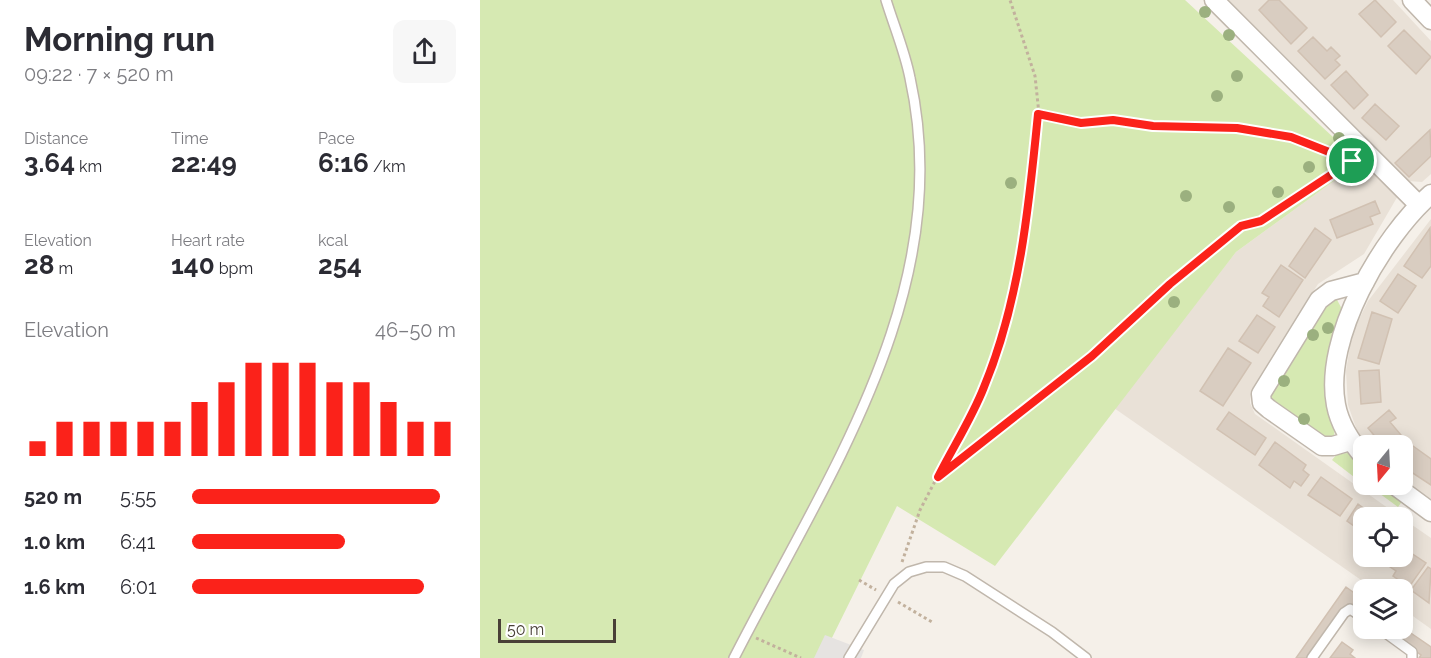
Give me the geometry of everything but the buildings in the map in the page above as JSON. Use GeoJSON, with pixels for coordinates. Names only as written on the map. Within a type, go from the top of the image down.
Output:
{"type":"FeatureCollection","features":[{"type":"Feature","properties":{"kind":"street"},"geometry":{"type":"LineString","coordinates":[[1214,0],[1358,156],[1425,199],[1365,282],[1344,332],[1334,384],[1336,406],[1353,445]]}},
{"type":"Feature","properties":{"kind":"street"},"geometry":{"type":"LineString","coordinates":[[1412,0],[1431,20]]}},
{"type":"Feature","properties":{"kind":"street"},"geometry":{"type":"LineString","coordinates":[[1350,441],[1333,446],[1322,446],[1269,409],[1262,403],[1261,394],[1319,300],[1331,291],[1365,282]]}},
{"type":"Feature","properties":{"kind":"street"},"geometry":{"type":"LineString","coordinates":[[1408,495],[1431,512]]}},
{"type":"Feature","properties":{"kind":"lane"},"geometry":{"type":"LineString","coordinates":[[734,658],[856,423],[887,352],[907,288],[916,227],[920,157],[910,78],[886,0]]}},
{"type":"Feature","properties":{"kind":"lane"},"geometry":{"type":"LineString","coordinates":[[852,654],[894,584],[909,572],[926,567],[944,567],[965,576],[1052,632],[1086,658]]}},
{"type":"Feature","properties":{"kind":"lane"},"geometry":{"type":"LineString","coordinates":[[1312,658],[1344,613],[1350,609],[1353,611]]}},
{"type":"Feature","properties":{"kind":"lane"},"geometry":{"type":"LineString","coordinates":[[1394,639],[1412,652],[1412,658]]}},
{"type":"Feature","properties":{"kind":"path"},"geometry":{"type":"LineString","coordinates":[[894,584],[920,510],[984,387],[1010,305],[1027,231],[1038,114],[1035,76],[1010,0]]}},
{"type":"Feature","properties":{"kind":"path"},"geometry":{"type":"LineString","coordinates":[[1038,114],[1081,123],[1113,120],[1153,126],[1237,128],[1291,137],[1358,156]]}},
{"type":"Feature","properties":{"kind":"path"},"geometry":{"type":"LineString","coordinates":[[938,477],[1092,356],[1170,284],[1241,226],[1261,221],[1358,156]]}},
{"type":"Feature","properties":{"kind":"path"},"geometry":{"type":"LineString","coordinates":[[746,633],[801,658]]}},
{"type":"Feature","properties":{"kind":"shaded area"},"geometry":{"type":"Polygon","coordinates":[[[1225,0],[1393,0],[1431,41],[1431,174],[1422,182],[1408,181],[1225,0]]]}},
{"type":"Feature","properties":{"kind":"shaded area"},"geometry":{"type":"Polygon","coordinates":[[[1360,162],[1367,162],[1399,194],[1364,254],[1318,284],[1251,391],[1250,403],[1255,414],[1353,483],[1353,495],[1370,495],[1387,507],[1353,507],[1353,567],[1413,567],[1413,525],[1431,538],[1431,629],[1413,616],[1413,579],[1360,579],[1114,408],[1236,252],[1360,162]]]}},
{"type":"Feature","properties":{"kind":"shaded area"},"geometry":{"type":"Polygon","coordinates":[[[1431,219],[1431,499],[1413,487],[1413,435],[1359,435],[1348,405],[1346,371],[1352,334],[1368,301],[1431,219]]]}},
{"type":"Feature","properties":{"kind":"shaded area"},"geometry":{"type":"Polygon","coordinates":[[[825,635],[864,650],[861,658],[814,658],[825,635]]]}},
{"type":"Feature","properties":{"kind":"green space"},"geometry":{"type":"Polygon","coordinates":[[[480,0],[1185,0],[1360,162],[1236,252],[995,566],[897,506],[822,658],[480,658],[480,0]]]}},
{"type":"Feature","properties":{"kind":"green space"},"geometry":{"type":"Polygon","coordinates":[[[1336,298],[1342,309],[1334,335],[1336,426],[1334,435],[1327,440],[1270,405],[1268,392],[1324,305],[1336,298]]]}},
{"type":"Feature","properties":{"kind":"green space"},"geometry":{"type":"Polygon","coordinates":[[[1348,453],[1353,458],[1353,476],[1332,460],[1337,454],[1348,453]]]}},
{"type":"Feature","properties":{"kind":"green space"},"geometry":{"type":"Polygon","coordinates":[[[1382,495],[1396,495],[1403,500],[1398,507],[1382,495]]]}},
{"type":"Feature","properties":{"kind":"route"},"geometry":{"type":"LineString","coordinates":[[1038,114],[1081,123],[1113,120],[1153,126],[1237,128],[1291,137],[1352,161],[1261,221],[1241,226],[1170,284],[1092,356],[938,477],[984,387],[1010,305],[1027,231],[1038,114]]}}]}
